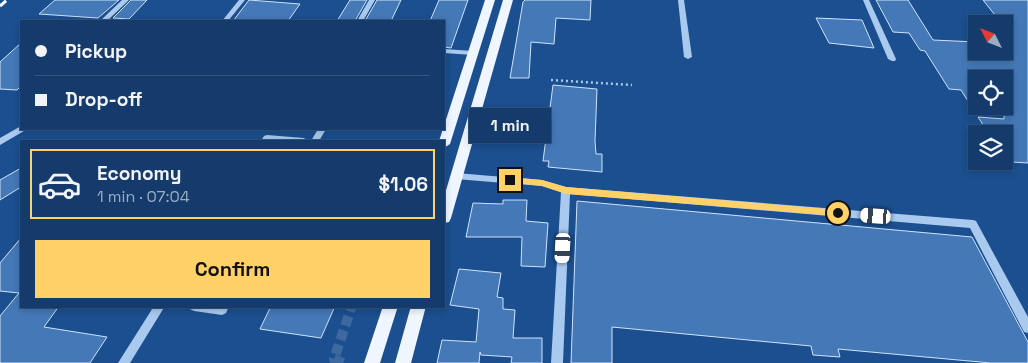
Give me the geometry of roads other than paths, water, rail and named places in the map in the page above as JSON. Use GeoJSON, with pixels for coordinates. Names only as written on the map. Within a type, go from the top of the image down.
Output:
{"type":"FeatureCollection","features":[{"type":"Feature","properties":{"kind":"main road"},"geometry":{"type":"LineString","coordinates":[[445,141],[490,0]]}},
{"type":"Feature","properties":{"kind":"main road"},"geometry":{"type":"LineString","coordinates":[[445,214],[508,0]]}},
{"type":"Feature","properties":{"kind":"main road"},"geometry":{"type":"LineString","coordinates":[[372,363],[390,308]]}},
{"type":"Feature","properties":{"kind":"main road"},"geometry":{"type":"LineString","coordinates":[[403,363],[418,308]]}},
{"type":"Feature","properties":{"kind":"street"},"geometry":{"type":"LineString","coordinates":[[104,20],[126,0]]}},
{"type":"Feature","properties":{"kind":"street"},"geometry":{"type":"LineString","coordinates":[[226,20],[242,0]]}},
{"type":"Feature","properties":{"kind":"street"},"geometry":{"type":"LineString","coordinates":[[361,20],[372,0]]}},
{"type":"Feature","properties":{"kind":"street"},"geometry":{"type":"LineString","coordinates":[[681,0],[688,57]]}},
{"type":"Feature","properties":{"kind":"street"},"geometry":{"type":"LineString","coordinates":[[866,0],[892,59]]}},
{"type":"Feature","properties":{"kind":"street"},"geometry":{"type":"LineString","coordinates":[[445,51],[473,53]]}},
{"type":"Feature","properties":{"kind":"street"},"geometry":{"type":"LineString","coordinates":[[0,142],[20,130]]}},
{"type":"Feature","properties":{"kind":"street"},"geometry":{"type":"LineString","coordinates":[[266,140],[267,138],[292,140]]}},
{"type":"Feature","properties":{"kind":"street"},"geometry":{"type":"LineString","coordinates":[[456,176],[542,183],[566,190],[973,224],[1028,328]]}},
{"type":"Feature","properties":{"kind":"street"},"geometry":{"type":"LineString","coordinates":[[557,363],[566,190]]}},
{"type":"Feature","properties":{"kind":"street"},"geometry":{"type":"LineString","coordinates":[[124,363],[159,308]]}},
{"type":"Feature","properties":{"kind":"street"},"geometry":{"type":"LineString","coordinates":[[208,308],[222,310],[223,308]]}},
{"type":"Feature","properties":{"kind":"tunnel"},"geometry":{"type":"LineString","coordinates":[[343,363],[334,359],[351,308]]}},
{"type":"Feature","properties":{"kind":"railway"},"geometry":{"type":"LineString","coordinates":[[0,6],[7,0]]}}]}
